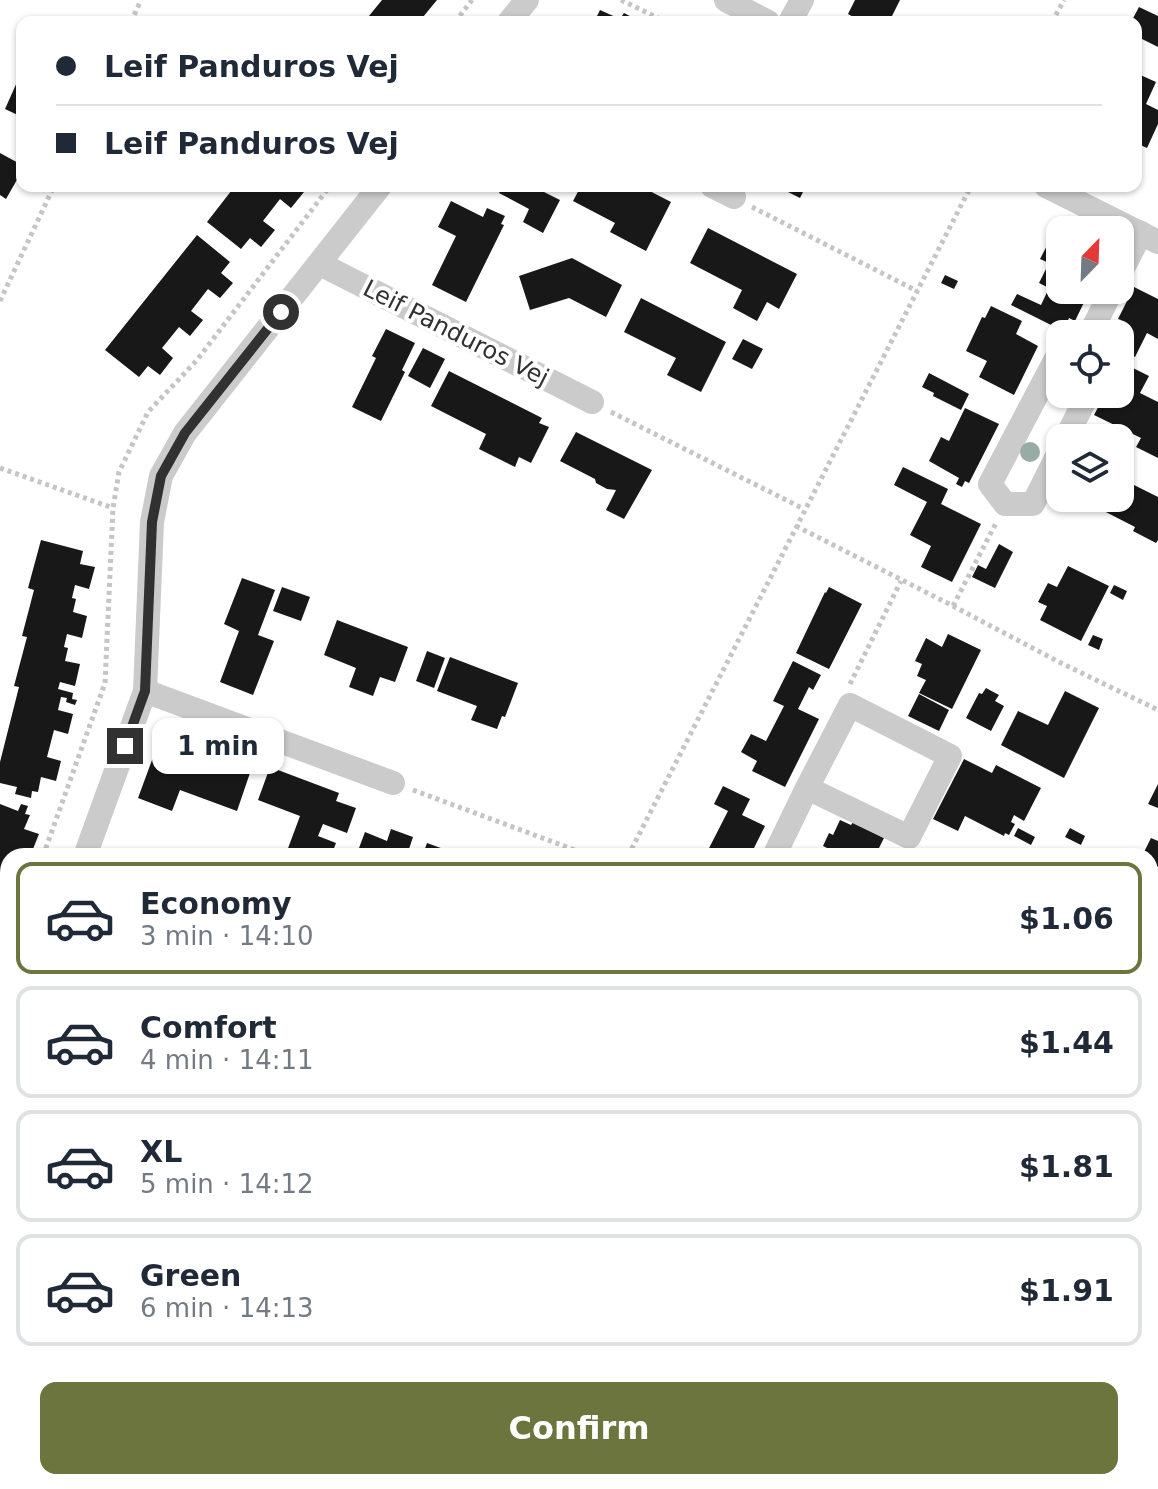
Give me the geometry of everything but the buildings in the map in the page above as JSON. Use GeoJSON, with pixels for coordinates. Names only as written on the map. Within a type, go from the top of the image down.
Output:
{"type":"FeatureCollection","features":[{"type":"Feature","properties":{"kind":"street"},"geometry":{"type":"LineString","coordinates":[[514,16],[527,0]]}},
{"type":"Feature","properties":{"kind":"street"},"geometry":{"type":"LineString","coordinates":[[726,0],[757,16]]}},
{"type":"Feature","properties":{"kind":"street"},"geometry":{"type":"LineString","coordinates":[[88,848],[145,691],[152,522],[161,476],[185,433],[375,192]]}},
{"type":"Feature","properties":{"kind":"street"},"geometry":{"type":"LineString","coordinates":[[1058,192],[1150,237],[1134,257]]}},
{"type":"Feature","properties":{"kind":"street","name":"Leif Panduros Vej"},"geometry":{"type":"LineString","coordinates":[[320,264],[592,402]]}},
{"type":"Feature","properties":{"kind":"street"},"geometry":{"type":"LineString","coordinates":[[1046,378],[990,484],[1005,504],[1033,504],[1046,478]]}},
{"type":"Feature","properties":{"kind":"street"},"geometry":{"type":"LineString","coordinates":[[145,691],[393,783]]}},
{"type":"Feature","properties":{"kind":"street"},"geometry":{"type":"LineString","coordinates":[[778,848],[807,788],[850,705],[950,756],[909,837],[807,788]]}},
{"type":"Feature","properties":{"kind":"path"},"geometry":{"type":"LineString","coordinates":[[460,16],[472,0]]}},
{"type":"Feature","properties":{"kind":"path"},"geometry":{"type":"LineString","coordinates":[[621,0],[654,16]]}},
{"type":"Feature","properties":{"kind":"path"},"geometry":{"type":"LineString","coordinates":[[0,301],[51,192]]}},
{"type":"Feature","properties":{"kind":"path"},"geometry":{"type":"LineString","coordinates":[[723,192],[917,291]]}},
{"type":"Feature","properties":{"kind":"path"},"geometry":{"type":"LineString","coordinates":[[632,848],[968,192]]}},
{"type":"Feature","properties":{"kind":"path"},"geometry":{"type":"LineString","coordinates":[[592,402],[804,509]]}},
{"type":"Feature","properties":{"kind":"path"},"geometry":{"type":"LineString","coordinates":[[0,468],[113,508]]}},
{"type":"Feature","properties":{"kind":"path"},"geometry":{"type":"LineString","coordinates":[[953,606],[1005,504]]}},
{"type":"Feature","properties":{"kind":"path"},"geometry":{"type":"LineString","coordinates":[[796,526],[1158,710]]}},
{"type":"Feature","properties":{"kind":"path"},"geometry":{"type":"LineString","coordinates":[[850,705],[846,692],[901,581]]}},
{"type":"Feature","properties":{"kind":"path"},"geometry":{"type":"LineString","coordinates":[[393,783],[569,848]]}},
{"type":"Feature","properties":{"kind":"route"},"geometry":{"type":"LineString","coordinates":[[125,746],[145,691],[152,522],[161,476],[185,433],[281,312]]}}]}
